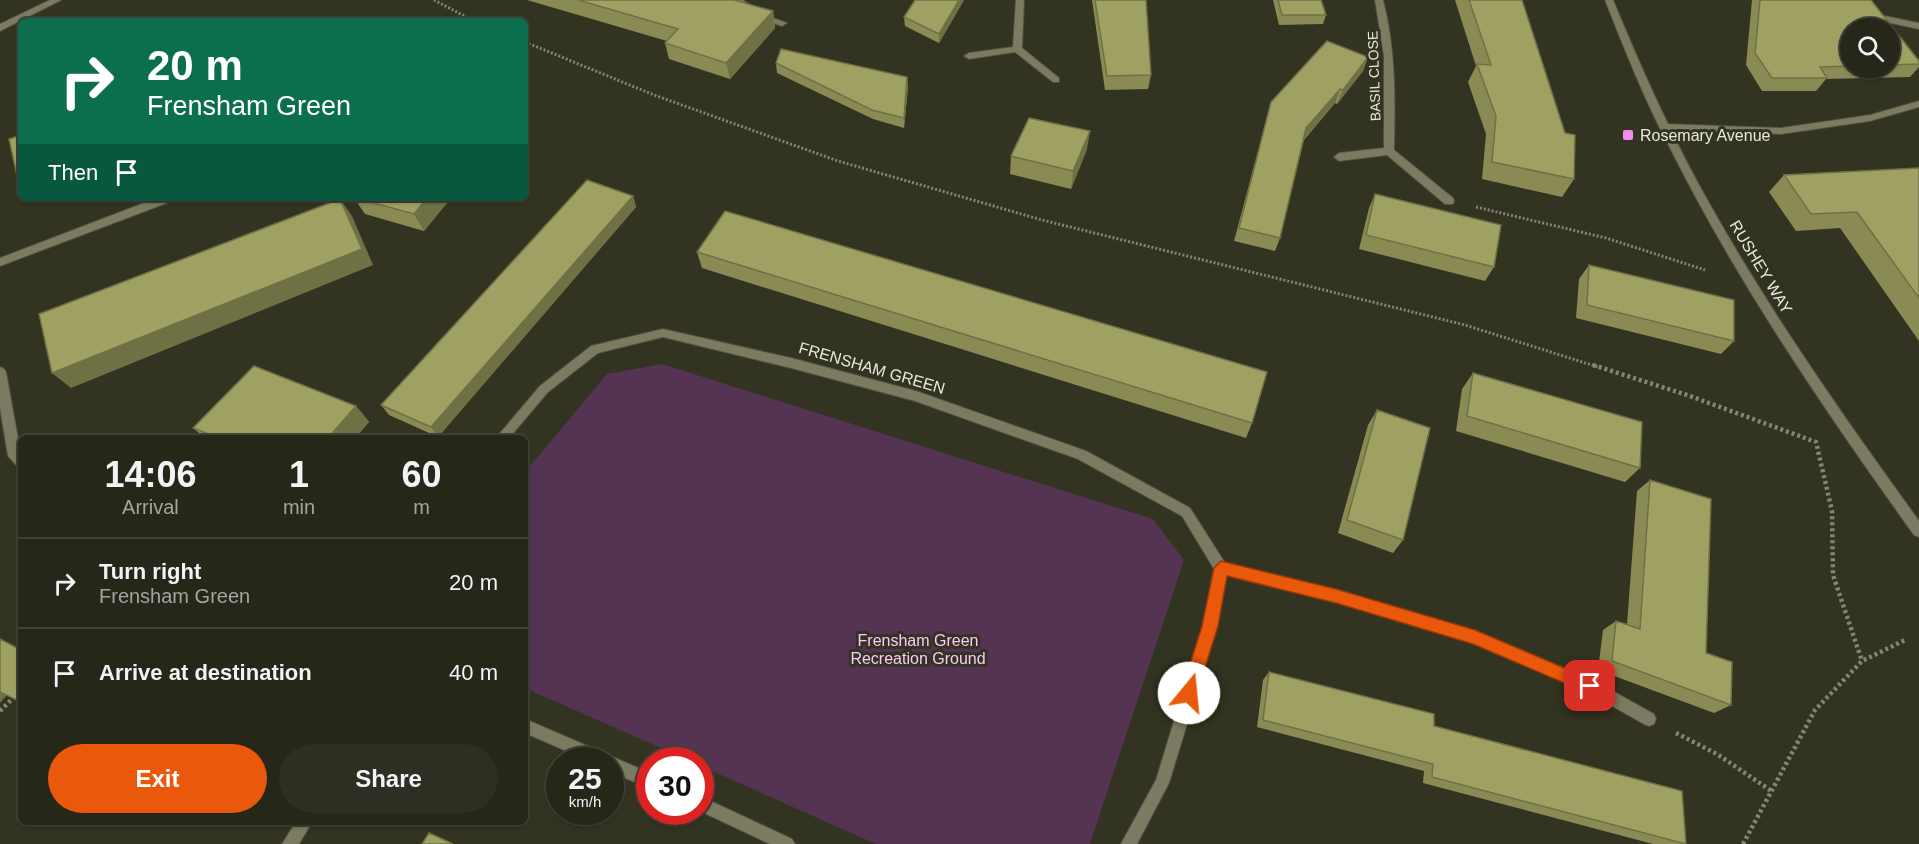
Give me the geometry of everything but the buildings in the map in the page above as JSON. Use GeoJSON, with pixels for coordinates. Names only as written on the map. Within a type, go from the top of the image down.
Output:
{"type":"FeatureCollection","features":[{"type":"Feature","properties":{"kind":"street"},"geometry":{"type":"LineString","coordinates":[[20,18],[57,0]]}},
{"type":"Feature","properties":{"kind":"street"},"geometry":{"type":"LineString","coordinates":[[738,0],[756,15],[782,23]]}},
{"type":"Feature","properties":{"kind":"street"},"geometry":{"type":"LineString","coordinates":[[1017,49],[1020,0]]}},
{"type":"Feature","properties":{"kind":"street","name":"BASIL CLOSE"},"geometry":{"type":"LineString","coordinates":[[1379,0],[1386,34],[1390,98],[1389,151]]}},
{"type":"Feature","properties":{"kind":"street","name":"RUSHEY WAY"},"geometry":{"type":"LineString","coordinates":[[1609,0],[1632,61],[1727,246],[1755,292],[1919,531]]}},
{"type":"Feature","properties":{"kind":"street"},"geometry":{"type":"LineString","coordinates":[[1870,16],[1919,26]]}},
{"type":"Feature","properties":{"kind":"street"},"geometry":{"type":"LineString","coordinates":[[0,28],[18,19]]}},
{"type":"Feature","properties":{"kind":"street"},"geometry":{"type":"LineString","coordinates":[[969,56],[1017,49],[1056,80]]}},
{"type":"Feature","properties":{"kind":"street"},"geometry":{"type":"LineString","coordinates":[[1665,128],[1781,131],[1870,118],[1919,104]]}},
{"type":"Feature","properties":{"kind":"street"},"geometry":{"type":"LineString","coordinates":[[1339,157],[1389,151],[1449,201]]}},
{"type":"Feature","properties":{"kind":"street"},"geometry":{"type":"LineString","coordinates":[[0,262],[160,201]]}},
{"type":"Feature","properties":{"kind":"street","name":"FRENSHAM GREEN"},"geometry":{"type":"LineString","coordinates":[[505,435],[544,389],[595,349],[663,333],[791,363],[916,396],[1082,455],[1186,512],[1221,568]]}},
{"type":"Feature","properties":{"kind":"street"},"geometry":{"type":"LineString","coordinates":[[0,372],[14,456],[18,459]]}},
{"type":"Feature","properties":{"kind":"street"},"geometry":{"type":"LineString","coordinates":[[1129,844],[1162,783],[1210,626],[1221,568],[1336,596],[1475,637],[1590,686],[1649,719]]}},
{"type":"Feature","properties":{"kind":"street"},"geometry":{"type":"LineString","coordinates":[[528,727],[573,747]]}},
{"type":"Feature","properties":{"kind":"street"},"geometry":{"type":"LineString","coordinates":[[714,809],[787,844]]}},
{"type":"Feature","properties":{"kind":"street"},"geometry":{"type":"LineString","coordinates":[[290,844],[303,825]]}},
{"type":"Feature","properties":{"kind":"path"},"geometry":{"type":"LineString","coordinates":[[434,0],[468,18]]}},
{"type":"Feature","properties":{"kind":"path"},"geometry":{"type":"LineString","coordinates":[[528,43],[654,95],[838,161],[1042,220],[1465,325],[1688,395],[1816,442],[1832,511],[1833,575],[1862,661]]}},
{"type":"Feature","properties":{"kind":"path"},"geometry":{"type":"LineString","coordinates":[[1449,201],[1606,238],[1705,270]]}},
{"type":"Feature","properties":{"kind":"path"},"geometry":{"type":"LineString","coordinates":[[1743,844],[1773,792],[1815,710],[1862,661],[1905,640]]}},
{"type":"Feature","properties":{"kind":"path"},"geometry":{"type":"LineString","coordinates":[[0,711],[18,693]]}},
{"type":"Feature","properties":{"kind":"path"},"geometry":{"type":"LineString","coordinates":[[1649,719],[1717,754],[1773,792]]}},
{"type":"Feature","properties":{"kind":"green space","name":"Frensham Green Recreation Ground"},"geometry":{"type":"Polygon","coordinates":[[[662,364],[1153,519],[1184,560],[1090,844],[876,844],[714,772],[714,747],[659,747],[528,689],[528,468],[607,374],[662,364]]]}},
{"type":"Feature","properties":{"kind":"place","name":"Rosemary Avenue"},"geometry":{"type":"Point","coordinates":[1628,135]}},
{"type":"Feature","properties":{"kind":"route"},"geometry":{"type":"LineString","coordinates":[[1189,693],[1210,626],[1221,568],[1336,596],[1475,637],[1590,686]]}}]}
